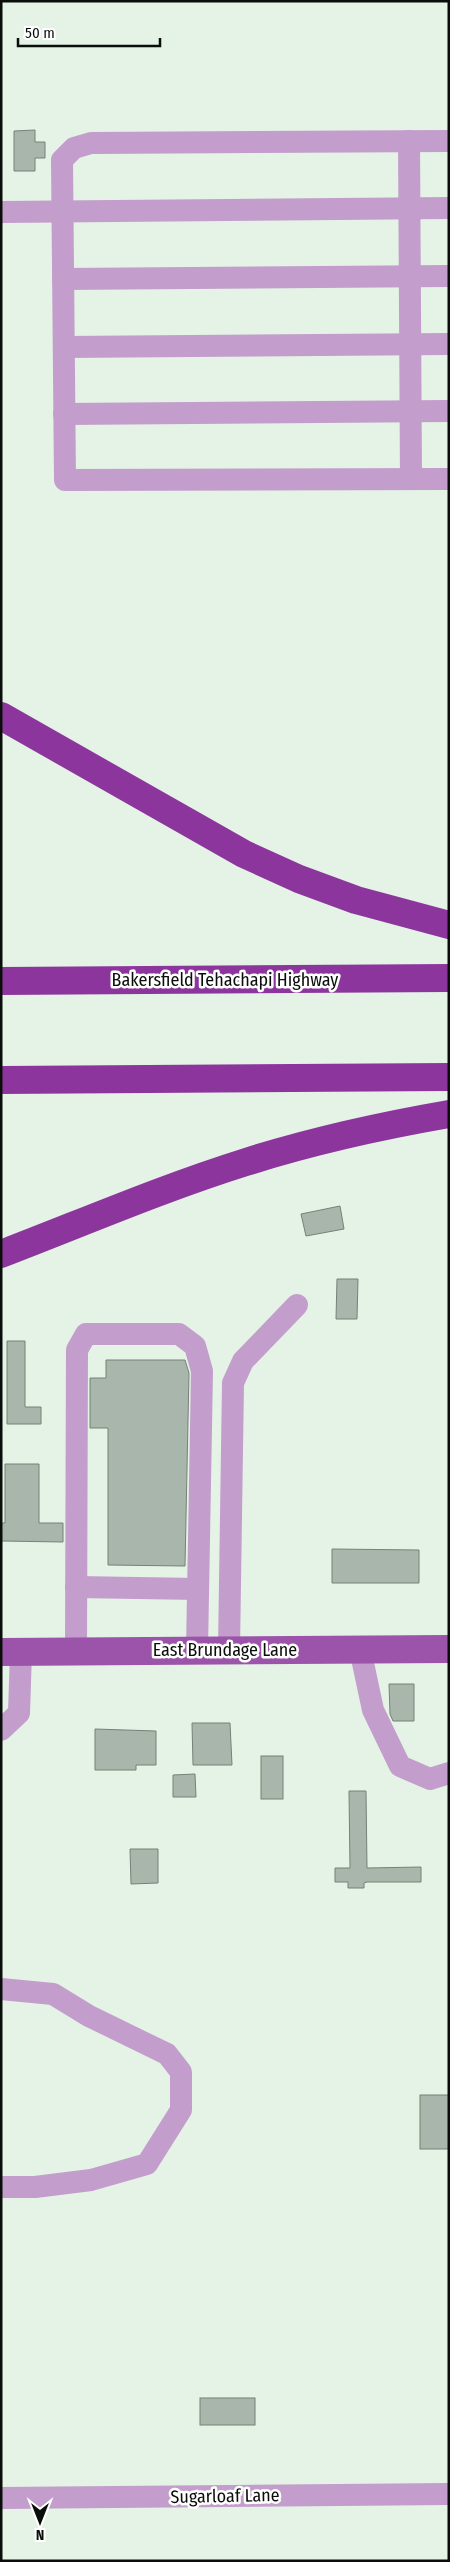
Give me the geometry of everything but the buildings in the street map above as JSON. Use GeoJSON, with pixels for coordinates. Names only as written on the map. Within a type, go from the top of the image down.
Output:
{"type":"FeatureCollection","features":[{"type":"Feature","properties":{"kind":"highway"},"geometry":{"type":"LineString","coordinates":[[1,716],[244,854],[299,879],[356,900],[449,925]]}},
{"type":"Feature","properties":{"kind":"highway","name":"Bakersfield Tehachapi Highway"},"geometry":{"type":"LineString","coordinates":[[1,981],[449,978]]}},
{"type":"Feature","properties":{"kind":"highway"},"geometry":{"type":"LineString","coordinates":[[1,1080],[449,1077]]}},
{"type":"Feature","properties":{"kind":"highway"},"geometry":{"type":"LineString","coordinates":[[1,1254],[190,1180],[246,1162],[316,1141],[449,1114]]}},
{"type":"Feature","properties":{"kind":"main road","name":"East Brundage Lane"},"geometry":{"type":"LineString","coordinates":[[11,1652],[449,1649]]}},
{"type":"Feature","properties":{"kind":"street"},"geometry":{"type":"LineString","coordinates":[[409,141],[411,479]]}},
{"type":"Feature","properties":{"kind":"street"},"geometry":{"type":"LineString","coordinates":[[449,141],[91,143],[74,148],[62,160],[64,480],[449,479]]}},
{"type":"Feature","properties":{"kind":"street"},"geometry":{"type":"LineString","coordinates":[[1,212],[449,208]]}},
{"type":"Feature","properties":{"kind":"street"},"geometry":{"type":"LineString","coordinates":[[63,279],[449,276]]}},
{"type":"Feature","properties":{"kind":"street"},"geometry":{"type":"LineString","coordinates":[[64,347],[449,344]]}},
{"type":"Feature","properties":{"kind":"street"},"geometry":{"type":"LineString","coordinates":[[64,414],[449,412]]}},
{"type":"Feature","properties":{"kind":"street"},"geometry":{"type":"LineString","coordinates":[[229,1650],[233,1382],[243,1361],[297,1305]]}},
{"type":"Feature","properties":{"kind":"street"},"geometry":{"type":"LineString","coordinates":[[76,1651],[77,1350],[86,1334],[179,1334],[195,1346],[202,1371],[197,1650]]}},
{"type":"Feature","properties":{"kind":"street"},"geometry":{"type":"LineString","coordinates":[[76,1587],[198,1589]]}},
{"type":"Feature","properties":{"kind":"street"},"geometry":{"type":"LineString","coordinates":[[360,1650],[373,1710],[400,1766],[430,1779],[449,1773]]}},
{"type":"Feature","properties":{"kind":"street"},"geometry":{"type":"LineString","coordinates":[[1,1730],[10,1713],[11,1652]]}},
{"type":"Feature","properties":{"kind":"street"},"geometry":{"type":"LineString","coordinates":[[1,1989],[53,1994],[88,2016],[167,2054],[181,2072],[181,2110],[147,2164],[91,2180],[35,2187],[1,2187]]}},
{"type":"Feature","properties":{"kind":"street","name":"Sugarloaf Lane"},"geometry":{"type":"LineString","coordinates":[[1,2498],[449,2494]]}}]}
